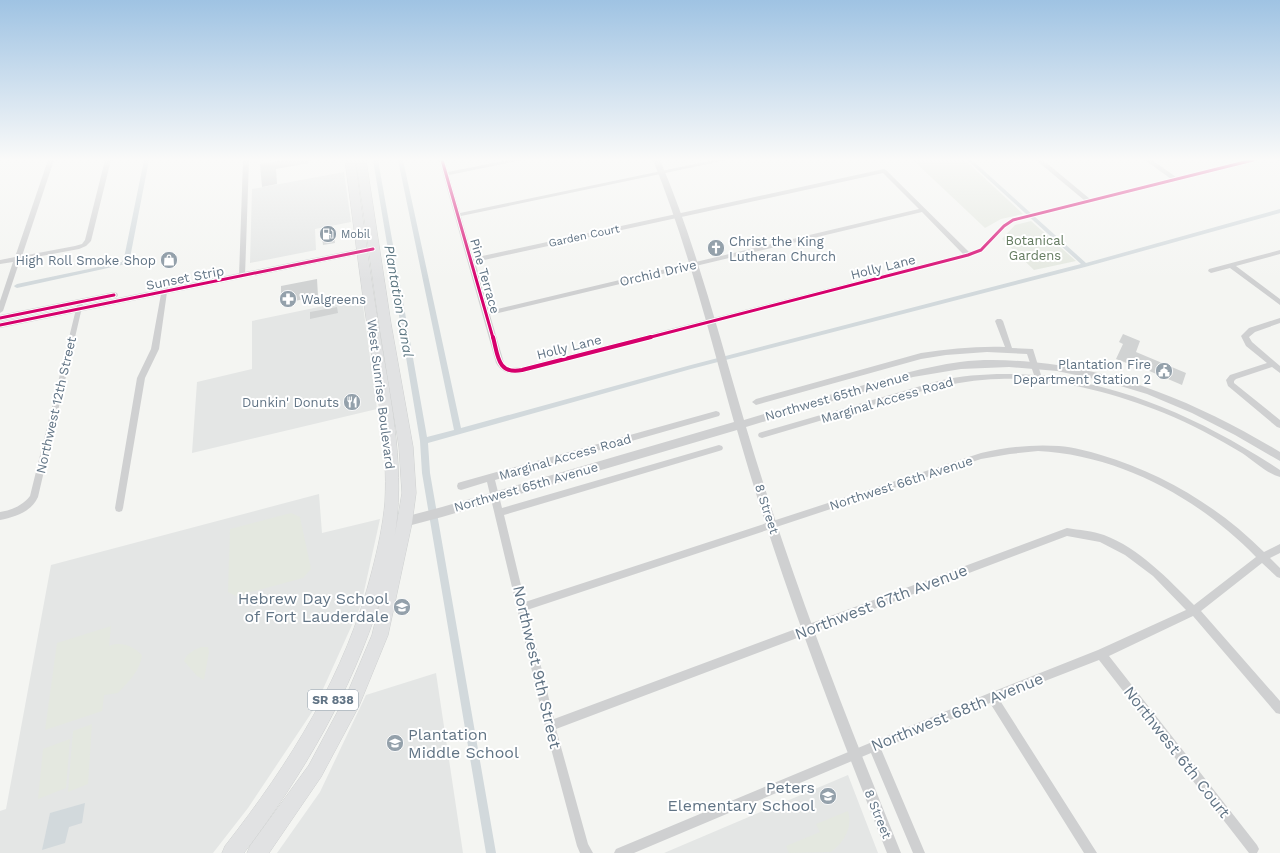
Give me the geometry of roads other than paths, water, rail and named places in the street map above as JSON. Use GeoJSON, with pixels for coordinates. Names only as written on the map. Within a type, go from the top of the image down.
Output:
{"type":"FeatureCollection","features":[{"type":"Feature","properties":{"kind":"highway","name":"West Sunrise Boulevard"},"geometry":{"type":"LineString","coordinates":[[358,200],[367,247]]}},
{"type":"Feature","properties":{"kind":"highway","name":"West Sunrise Boulevard"},"geometry":{"type":"LineString","coordinates":[[257,853],[315,771],[353,700],[380,635],[397,524],[392,496],[391,451],[367,247],[363,200]]}},
{"type":"Feature","properties":{"kind":"highway","name":"West Sunrise Boulevard"},"geometry":{"type":"LineString","coordinates":[[232,853],[261,816],[295,768],[334,696],[361,634],[397,524]]}},
{"type":"Feature","properties":{"kind":"highway"},"geometry":{"type":"LineString","coordinates":[[361,679],[357,673],[356,664],[374,617],[374,608],[371,604]]}},
{"type":"Feature","properties":{"kind":"street"},"geometry":{"type":"LineString","coordinates":[[0,311],[37,200]]}},
{"type":"Feature","properties":{"kind":"street"},"geometry":{"type":"LineString","coordinates":[[0,262],[77,248],[84,245],[88,241],[98,200]]}},
{"type":"Feature","properties":{"kind":"street"},"geometry":{"type":"LineString","coordinates":[[243,273],[245,200]]}},
{"type":"Feature","properties":{"kind":"street","name":"Pine Terrace"},"geometry":{"type":"LineString","coordinates":[[454,200],[500,363],[503,368],[507,370]]}},
{"type":"Feature","properties":{"kind":"street"},"geometry":{"type":"LineString","coordinates":[[458,215],[532,200]]}},
{"type":"Feature","properties":{"kind":"street","name":"8 Street"},"geometry":{"type":"LineString","coordinates":[[672,200],[695,264],[712,321],[724,369],[771,526],[854,754],[894,853]]}},
{"type":"Feature","properties":{"kind":"street","name":"Garden Court"},"geometry":{"type":"LineString","coordinates":[[471,261],[749,200]]}},
{"type":"Feature","properties":{"kind":"street","name":"Garden Court"},"geometry":{"type":"LineString","coordinates":[[914,200],[924,210]]}},
{"type":"Feature","properties":{"kind":"street","name":"Holly Lane"},"geometry":{"type":"LineString","coordinates":[[507,370],[522,370],[968,255],[984,247],[1004,226],[1013,220],[1094,200]]}},
{"type":"Feature","properties":{"kind":"street"},"geometry":{"type":"LineString","coordinates":[[924,210],[968,255]]}},
{"type":"Feature","properties":{"kind":"street","name":"Orchid Drive"},"geometry":{"type":"LineString","coordinates":[[486,314],[924,210]]}},
{"type":"Feature","properties":{"kind":"street","name":"Sunset Strip"},"geometry":{"type":"LineString","coordinates":[[0,325],[79,306],[367,247]]}},
{"type":"Feature","properties":{"kind":"street"},"geometry":{"type":"LineString","coordinates":[[1211,271],[1280,252]]}},
{"type":"Feature","properties":{"kind":"street"},"geometry":{"type":"LineString","coordinates":[[1232,266],[1280,303]]}},
{"type":"Feature","properties":{"kind":"street"},"geometry":{"type":"LineString","coordinates":[[119,508],[141,378],[155,349],[164,288]]}},
{"type":"Feature","properties":{"kind":"street","name":"Sunset Strip"},"geometry":{"type":"LineString","coordinates":[[0,318],[79,306]]}},
{"type":"Feature","properties":{"kind":"street","name":"Northwest 12th Street"},"geometry":{"type":"LineString","coordinates":[[0,516],[17,512],[28,506],[34,497],[79,306]]}},
{"type":"Feature","properties":{"kind":"street"},"geometry":{"type":"LineString","coordinates":[[1280,320],[1252,330],[1245,336],[1249,344],[1280,370]]}},
{"type":"Feature","properties":{"kind":"street"},"geometry":{"type":"LineString","coordinates":[[999,321],[1009,349]]}},
{"type":"Feature","properties":{"kind":"street"},"geometry":{"type":"LineString","coordinates":[[756,402],[921,356],[967,350],[1009,349],[1030,351],[1038,377]]}},
{"type":"Feature","properties":{"kind":"street","name":"Northwest 65th Avenue"},"geometry":{"type":"LineString","coordinates":[[397,524],[913,374],[942,367],[985,362],[1034,365],[1090,374],[1152,392],[1219,421],[1280,457]]}},
{"type":"Feature","properties":{"kind":"street"},"geometry":{"type":"LineString","coordinates":[[1273,364],[1230,380],[1231,384],[1280,425]]}},
{"type":"Feature","properties":{"kind":"street","name":"Marginal Access Road"},"geometry":{"type":"LineString","coordinates":[[762,435],[945,382],[992,376],[1038,377],[1109,391],[1160,408],[1220,436],[1251,454],[1280,474]]}},
{"type":"Feature","properties":{"kind":"street","name":"Marginal Access Road"},"geometry":{"type":"LineString","coordinates":[[461,486],[491,479],[716,414]]}},
{"type":"Feature","properties":{"kind":"street"},"geometry":{"type":"LineString","coordinates":[[500,512],[719,448]]}},
{"type":"Feature","properties":{"kind":"street","name":"Northwest 66th Avenue"},"geometry":{"type":"LineString","coordinates":[[523,607],[981,456],[1006,451],[1040,448],[1073,452],[1104,459],[1137,471],[1187,496],[1226,523],[1280,574]]}},
{"type":"Feature","properties":{"kind":"street","name":"Northwest 9th Street"},"geometry":{"type":"LineString","coordinates":[[491,479],[523,607],[550,726],[583,846],[587,853]]}},
{"type":"Feature","properties":{"kind":"street","name":"Northwest 67th Avenue"},"geometry":{"type":"LineString","coordinates":[[550,726],[1067,532],[1102,538],[1128,552],[1156,573],[1194,611],[1280,709]]}},
{"type":"Feature","properties":{"kind":"street","name":"Northwest 68th Avenue"},"geometry":{"type":"LineString","coordinates":[[620,853],[854,754],[1101,654],[1194,611],[1263,557],[1280,548]]}},
{"type":"Feature","properties":{"kind":"street","name":"Northwest 6th Court"},"geometry":{"type":"LineString","coordinates":[[1101,654],[1253,849]]}},
{"type":"Feature","properties":{"kind":"street"},"geometry":{"type":"LineString","coordinates":[[992,697],[1091,853]]}},
{"type":"Feature","properties":{"kind":"street"},"geometry":{"type":"LineString","coordinates":[[874,746],[919,853]]}},
{"type":"Feature","properties":{"kind":"waterway"},"geometry":{"type":"LineString","coordinates":[[17,286],[124,263],[127,258],[139,200]]}},
{"type":"Feature","properties":{"kind":"waterway","name":"Plantation Canal"},"geometry":{"type":"LineString","coordinates":[[382,200],[424,441]]}},
{"type":"Feature","properties":{"kind":"waterway"},"geometry":{"type":"LineString","coordinates":[[409,200],[458,431]]}},
{"type":"Feature","properties":{"kind":"waterway"},"geometry":{"type":"LineString","coordinates":[[1013,200],[1085,265]]}},
{"type":"Feature","properties":{"kind":"waterway"},"geometry":{"type":"LineString","coordinates":[[1085,265],[1280,211]]}},
{"type":"Feature","properties":{"kind":"waterway"},"geometry":{"type":"LineString","coordinates":[[424,441],[691,367],[1085,265]]}},
{"type":"Feature","properties":{"kind":"waterway"},"geometry":{"type":"LineString","coordinates":[[424,441],[426,473],[491,853]]}},
{"type":"Feature","properties":{"kind":"place","name":"Mobil"},"geometry":{"type":"Point","coordinates":[328,234]}},
{"type":"Feature","properties":{"kind":"place","name":"Christ the King Lutheran Church"},"geometry":{"type":"Point","coordinates":[716,248]}},
{"type":"Feature","properties":{"kind":"place","name":"High Roll Smoke Shop"},"geometry":{"type":"Point","coordinates":[169,260]}},
{"type":"Feature","properties":{"kind":"place","name":"Walgreens"},"geometry":{"type":"Point","coordinates":[288,299]}},
{"type":"Feature","properties":{"kind":"place","name":"Plantation Fire Department Station 2"},"geometry":{"type":"Point","coordinates":[1164,371]}},
{"type":"Feature","properties":{"kind":"place","name":"Dunkin' Donuts"},"geometry":{"type":"Point","coordinates":[352,402]}},
{"type":"Feature","properties":{"kind":"place","name":"Hebrew Day School of Fort Lauderdale"},"geometry":{"type":"Point","coordinates":[402,607]}},
{"type":"Feature","properties":{"kind":"place","name":"Plantation Middle School"},"geometry":{"type":"Point","coordinates":[395,743]}},
{"type":"Feature","properties":{"kind":"place","name":"Peters Elementary School"},"geometry":{"type":"Point","coordinates":[828,796]}},
{"type":"Feature","properties":{"kind":"park label","name":"Botanical Gardens"},"geometry":{"type":"Point","coordinates":[1035,248]}}]}
